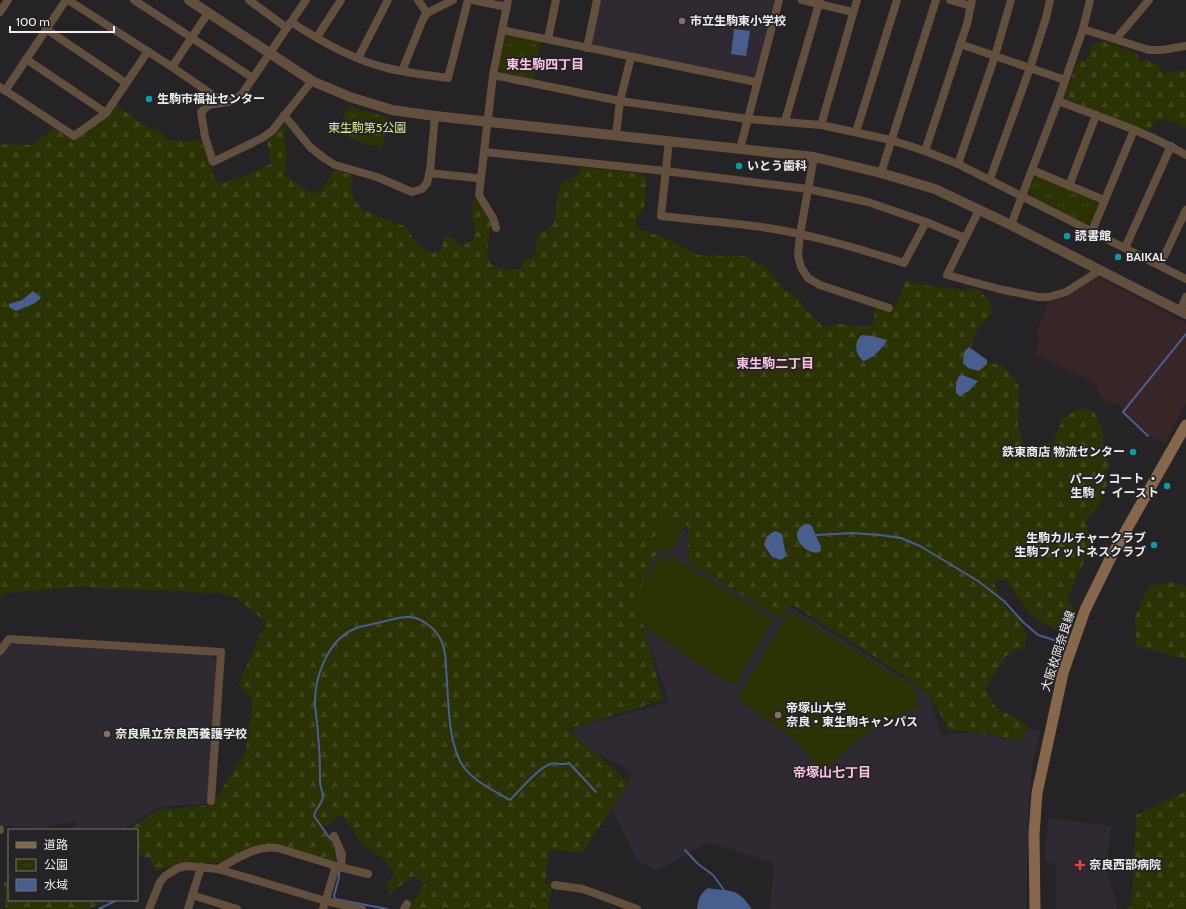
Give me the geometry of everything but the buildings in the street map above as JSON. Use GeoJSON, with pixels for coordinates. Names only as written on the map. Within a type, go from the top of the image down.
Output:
{"type":"FeatureCollection","features":[{"type":"Feature","properties":{"kind":"main road","name":"大阪枚岡奈良線"},"geometry":{"type":"LineString","coordinates":[[1035,909],[1034,834],[1037,793],[1063,673],[1085,610],[1112,555],[1186,425]]}},
{"type":"Feature","properties":{"kind":"street"},"geometry":{"type":"LineString","coordinates":[[0,12],[8,0]]}},
{"type":"Feature","properties":{"kind":"street"},"geometry":{"type":"LineString","coordinates":[[148,51],[106,112],[74,136],[3,89],[67,0],[148,51],[223,102]]}},
{"type":"Feature","properties":{"kind":"street"},"geometry":{"type":"LineString","coordinates":[[134,0],[253,78]]}},
{"type":"Feature","properties":{"kind":"street"},"geometry":{"type":"LineString","coordinates":[[189,0],[312,81],[350,97],[392,110],[488,122],[814,157],[881,173],[935,189],[1011,225],[1183,312],[1186,297]]}},
{"type":"Feature","properties":{"kind":"street"},"geometry":{"type":"LineString","coordinates":[[306,0],[242,94],[233,101],[210,105],[201,112],[205,137],[213,162],[262,138],[272,131],[312,81]]}},
{"type":"Feature","properties":{"kind":"street"},"geometry":{"type":"LineString","coordinates":[[317,37],[340,0]]}},
{"type":"Feature","properties":{"kind":"street"},"geometry":{"type":"LineString","coordinates":[[358,58],[388,0]]}},
{"type":"Feature","properties":{"kind":"street"},"geometry":{"type":"LineString","coordinates":[[418,0],[427,13]]}},
{"type":"Feature","properties":{"kind":"street"},"geometry":{"type":"LineString","coordinates":[[402,71],[423,19],[427,13],[453,0]]}},
{"type":"Feature","properties":{"kind":"street"},"geometry":{"type":"LineString","coordinates":[[252,1],[289,24],[358,58],[387,68],[448,78],[468,0]]}},
{"type":"Feature","properties":{"kind":"street"},"geometry":{"type":"LineString","coordinates":[[472,0],[508,4],[493,75],[479,195],[493,218],[496,228]]}},
{"type":"Feature","properties":{"kind":"street"},"geometry":{"type":"LineString","coordinates":[[548,39],[556,0]]}},
{"type":"Feature","properties":{"kind":"street"},"geometry":{"type":"LineString","coordinates":[[587,48],[598,0]]}},
{"type":"Feature","properties":{"kind":"street"},"geometry":{"type":"LineString","coordinates":[[740,148],[756,82],[779,0]]}},
{"type":"Feature","properties":{"kind":"street"},"geometry":{"type":"LineString","coordinates":[[802,0],[819,2],[853,12]]}},
{"type":"Feature","properties":{"kind":"street"},"geometry":{"type":"LineString","coordinates":[[821,125],[857,0]]}},
{"type":"Feature","properties":{"kind":"street"},"geometry":{"type":"LineString","coordinates":[[856,132],[897,0]]}},
{"type":"Feature","properties":{"kind":"street"},"geometry":{"type":"LineString","coordinates":[[881,173],[936,0]]}},
{"type":"Feature","properties":{"kind":"street"},"geometry":{"type":"LineString","coordinates":[[925,151],[972,3],[950,0]]}},
{"type":"Feature","properties":{"kind":"street"},"geometry":{"type":"LineString","coordinates":[[958,164],[995,56],[1011,0]]}},
{"type":"Feature","properties":{"kind":"street"},"geometry":{"type":"LineString","coordinates":[[990,179],[1030,68],[1046,18],[1050,0]]}},
{"type":"Feature","properties":{"kind":"street"},"geometry":{"type":"LineString","coordinates":[[1011,225],[1058,101],[1083,29],[1090,0]]}},
{"type":"Feature","properties":{"kind":"street"},"geometry":{"type":"LineString","coordinates":[[1116,39],[1149,0]]}},
{"type":"Feature","properties":{"kind":"street"},"geometry":{"type":"LineString","coordinates":[[785,121],[819,2]]}},
{"type":"Feature","properties":{"kind":"street"},"geometry":{"type":"LineString","coordinates":[[172,67],[208,13]]}},
{"type":"Feature","properties":{"kind":"street"},"geometry":{"type":"LineString","coordinates":[[46,29],[126,83]]}},
{"type":"Feature","properties":{"kind":"street"},"geometry":{"type":"LineString","coordinates":[[1083,29],[1149,50],[1162,50],[1186,46]]}},
{"type":"Feature","properties":{"kind":"street"},"geometry":{"type":"LineString","coordinates":[[502,30],[756,82]]}},
{"type":"Feature","properties":{"kind":"street"},"geometry":{"type":"LineString","coordinates":[[960,44],[1065,80]]}},
{"type":"Feature","properties":{"kind":"street"},"geometry":{"type":"LineString","coordinates":[[616,135],[620,101],[631,57]]}},
{"type":"Feature","properties":{"kind":"street"},"geometry":{"type":"LineString","coordinates":[[26,59],[106,112]]}},
{"type":"Feature","properties":{"kind":"street"},"geometry":{"type":"LineString","coordinates":[[493,75],[620,101],[748,119],[821,125],[891,140],[925,151],[990,179],[1186,279]]}},
{"type":"Feature","properties":{"kind":"street"},"geometry":{"type":"LineString","coordinates":[[1058,101],[1134,130],[1171,146],[1186,155]]}},
{"type":"Feature","properties":{"kind":"street"},"geometry":{"type":"LineString","coordinates":[[1069,186],[1096,115]]}},
{"type":"Feature","properties":{"kind":"street"},"geometry":{"type":"LineString","coordinates":[[284,116],[310,147],[335,165],[377,177],[412,192],[422,189],[427,183],[435,116]]}},
{"type":"Feature","properties":{"kind":"street"},"geometry":{"type":"LineString","coordinates":[[1092,231],[1134,130]]}},
{"type":"Feature","properties":{"kind":"street"},"geometry":{"type":"LineString","coordinates":[[669,141],[661,216],[761,227],[800,234],[904,263],[926,222]]}},
{"type":"Feature","properties":{"kind":"street"},"geometry":{"type":"LineString","coordinates":[[1125,248],[1171,146]]}},
{"type":"Feature","properties":{"kind":"street"},"geometry":{"type":"LineString","coordinates":[[484,152],[665,171],[808,189],[868,202],[926,222],[965,238]]}},
{"type":"Feature","properties":{"kind":"street"},"geometry":{"type":"LineString","coordinates":[[814,157],[800,234],[798,256],[801,267],[808,278],[820,285],[889,308]]}},
{"type":"Feature","properties":{"kind":"street"},"geometry":{"type":"LineString","coordinates":[[1032,170],[1104,200]]}},
{"type":"Feature","properties":{"kind":"street"},"geometry":{"type":"LineString","coordinates":[[429,173],[476,178]]}},
{"type":"Feature","properties":{"kind":"street"},"geometry":{"type":"LineString","coordinates":[[979,210],[946,276],[999,289],[1038,297],[1048,297],[1066,292],[1100,270]]}},
{"type":"Feature","properties":{"kind":"street"},"geometry":{"type":"LineString","coordinates":[[1160,265],[1186,210]]}},
{"type":"Feature","properties":{"kind":"street"},"geometry":{"type":"LineString","coordinates":[[0,651],[9,639],[221,652],[210,801]]}},
{"type":"Feature","properties":{"kind":"street"},"geometry":{"type":"LineString","coordinates":[[324,905],[342,854],[334,836]]}},
{"type":"Feature","properties":{"kind":"street"},"geometry":{"type":"LineString","coordinates":[[218,869],[252,850],[269,847],[278,848],[338,867],[368,874]]}},
{"type":"Feature","properties":{"kind":"street"},"geometry":{"type":"LineString","coordinates":[[148,909],[160,882],[171,871],[187,866],[218,869],[324,905],[362,909]]}},
{"type":"Feature","properties":{"kind":"street"},"geometry":{"type":"LineString","coordinates":[[188,909],[201,867]]}},
{"type":"Feature","properties":{"kind":"street"},"geometry":{"type":"LineString","coordinates":[[555,884],[583,889],[637,909]]}},
{"type":"Feature","properties":{"kind":"street"},"geometry":{"type":"LineString","coordinates":[[192,895],[237,909]]}},
{"type":"Feature","properties":{"kind":"shaded area","name":"市立生駒東小学校"},"geometry":{"type":"Polygon","coordinates":[[[600,0],[774,0],[755,76],[751,78],[593,46],[591,42],[600,0]]]}},
{"type":"Feature","properties":{"kind":"shaded area"},"geometry":{"type":"Polygon","coordinates":[[[1097,276],[1186,323],[1186,402],[1165,443],[1149,436],[1117,403],[1106,403],[1098,392],[1097,384],[1035,354],[1039,342],[1037,331],[1048,303],[1097,276]]]}},
{"type":"Feature","properties":{"kind":"shaded area","name":"帝塚山大学 奈良・東生駒キャンパス"},"geometry":{"type":"Polygon","coordinates":[[[664,517],[792,608],[929,694],[941,735],[1040,729],[1032,766],[1029,806],[1026,909],[770,909],[774,863],[709,842],[657,871],[638,861],[611,807],[633,772],[578,743],[573,728],[670,702],[629,592],[664,517]]]}},
{"type":"Feature","properties":{"kind":"shaded area","name":"奈良県立奈良西養護学校"},"geometry":{"type":"Polygon","coordinates":[[[10,641],[210,654],[219,665],[208,804],[157,808],[124,829],[64,829],[77,826],[76,820],[44,828],[5,826],[0,821],[0,654],[10,641]]]}},
{"type":"Feature","properties":{"kind":"shaded area","name":"奈良西部病院"},"geometry":{"type":"Polygon","coordinates":[[[1048,818],[1112,826],[1105,867],[1117,905],[1116,909],[1056,909],[1056,871],[1054,863],[1045,861],[1048,818]]]}},
{"type":"Feature","properties":{"kind":"green space"},"geometry":{"type":"Polygon","coordinates":[[[509,35],[541,42],[534,79],[501,72],[499,68],[505,37],[509,35]]]}},
{"type":"Feature","properties":{"kind":"green space"},"geometry":{"type":"Polygon","coordinates":[[[1104,41],[1136,53],[1140,62],[1146,60],[1157,64],[1160,71],[1166,73],[1186,70],[1186,127],[1173,122],[1156,120],[1149,131],[1064,98],[1078,60],[1085,61],[1093,44],[1104,41]]]}},
{"type":"Feature","properties":{"kind":"green space"},"geometry":{"type":"Polygon","coordinates":[[[116,105],[151,129],[162,132],[166,140],[199,141],[204,147],[215,180],[223,183],[244,176],[271,164],[267,142],[281,127],[287,126],[284,137],[287,157],[284,174],[308,191],[319,194],[334,170],[353,175],[351,188],[354,199],[363,210],[406,227],[417,244],[432,253],[442,250],[443,237],[452,237],[461,246],[474,239],[475,225],[472,219],[473,200],[478,200],[491,223],[487,252],[490,263],[501,269],[521,269],[523,260],[530,259],[535,255],[538,233],[549,229],[554,223],[559,188],[565,180],[577,175],[582,167],[644,174],[647,179],[644,208],[636,221],[637,228],[668,239],[698,255],[745,256],[766,267],[785,290],[799,298],[805,310],[823,327],[840,324],[860,326],[873,325],[877,307],[894,310],[907,278],[912,283],[957,290],[978,289],[990,302],[992,313],[978,329],[966,360],[989,362],[1004,366],[1019,386],[1018,426],[1024,445],[1034,452],[1042,444],[1053,441],[1063,418],[1080,408],[1094,412],[1103,430],[1103,451],[1111,464],[1105,474],[1107,486],[1098,507],[1086,520],[1091,548],[1067,600],[1076,608],[1062,634],[1030,614],[1006,580],[993,581],[1005,607],[1020,619],[1026,634],[1025,647],[1006,656],[985,690],[997,708],[1017,718],[1028,726],[1026,733],[1016,741],[980,733],[949,730],[930,696],[890,666],[791,604],[780,618],[689,563],[687,524],[652,559],[637,598],[663,700],[568,729],[629,783],[582,853],[550,850],[545,883],[553,885],[548,909],[408,909],[425,883],[413,876],[390,894],[386,884],[395,874],[381,857],[362,845],[342,814],[323,828],[335,847],[337,860],[335,862],[271,843],[252,848],[226,861],[213,864],[187,863],[155,871],[150,858],[138,854],[138,829],[130,829],[158,810],[212,805],[246,751],[253,699],[238,685],[266,622],[235,597],[218,593],[74,587],[6,593],[0,597],[0,144],[32,145],[54,128],[74,140],[92,127],[116,105]]]}},
{"type":"Feature","properties":{"kind":"green space","name":"東生駒第5公園"},"geometry":{"type":"Polygon","coordinates":[[[348,106],[389,118],[382,149],[337,133],[348,106]]]}},
{"type":"Feature","properties":{"kind":"green space"},"geometry":{"type":"Polygon","coordinates":[[[1037,176],[1098,200],[1099,204],[1092,223],[1087,224],[1031,196],[1029,190],[1033,178],[1037,176]]]}},
{"type":"Feature","properties":{"kind":"green space"},"geometry":{"type":"Polygon","coordinates":[[[664,522],[682,533],[669,554],[657,546],[654,537],[664,522]]]}},
{"type":"Feature","properties":{"kind":"green space"},"geometry":{"type":"Polygon","coordinates":[[[671,556],[773,619],[737,682],[729,683],[645,629],[634,599],[658,560],[671,556]]]}},
{"type":"Feature","properties":{"kind":"green space"},"geometry":{"type":"Polygon","coordinates":[[[1171,582],[1186,586],[1186,659],[1136,646],[1135,618],[1148,587],[1171,582]]]}},
{"type":"Feature","properties":{"kind":"green space"},"geometry":{"type":"Polygon","coordinates":[[[790,611],[914,687],[920,707],[902,714],[869,732],[849,747],[822,774],[805,750],[784,731],[744,704],[743,700],[738,697],[790,611]]]}},
{"type":"Feature","properties":{"kind":"green space"},"geometry":{"type":"Polygon","coordinates":[[[1186,791],[1186,909],[1127,909],[1132,903],[1136,815],[1186,791]]]}},
{"type":"Feature","properties":{"kind":"green space"},"geometry":{"type":"Polygon","coordinates":[[[4,882],[8,882],[8,901],[104,901],[89,909],[6,909],[4,882]]]}},
{"type":"Feature","properties":{"kind":"water"},"geometry":{"type":"Polygon","coordinates":[[[734,29],[750,31],[746,56],[731,54],[734,29]]]}},
{"type":"Feature","properties":{"kind":"water"},"geometry":{"type":"Polygon","coordinates":[[[33,291],[41,298],[35,303],[16,311],[9,307],[9,304],[22,300],[33,291]]]}},
{"type":"Feature","properties":{"kind":"water"},"geometry":{"type":"Polygon","coordinates":[[[862,335],[887,340],[877,353],[864,361],[859,356],[856,348],[857,341],[862,335]]]}},
{"type":"Feature","properties":{"kind":"water"},"geometry":{"type":"Polygon","coordinates":[[[969,347],[987,360],[987,364],[979,371],[968,368],[963,363],[964,352],[969,347]]]}},
{"type":"Feature","properties":{"kind":"water"},"geometry":{"type":"Polygon","coordinates":[[[962,375],[978,381],[970,390],[960,396],[956,393],[956,383],[959,376],[962,375]]]}},
{"type":"Feature","properties":{"kind":"water"},"geometry":{"type":"Polygon","coordinates":[[[805,524],[812,526],[821,548],[820,552],[815,553],[809,551],[800,544],[797,533],[799,528],[805,524]]]}},
{"type":"Feature","properties":{"kind":"water"},"geometry":{"type":"Polygon","coordinates":[[[775,531],[782,534],[786,556],[781,560],[772,557],[764,545],[768,536],[775,531]]]}},
{"type":"Feature","properties":{"kind":"water"},"geometry":{"type":"Polygon","coordinates":[[[708,888],[738,894],[752,909],[697,909],[700,897],[708,888]]]}},
{"type":"Feature","properties":{"kind":"waterway"},"geometry":{"type":"LineString","coordinates":[[1148,436],[1123,412],[1186,334]]}},
{"type":"Feature","properties":{"kind":"waterway"},"geometry":{"type":"LineString","coordinates":[[816,535],[853,533],[880,535],[901,538],[920,546],[978,581],[1004,601],[1023,622],[1038,635],[1057,641]]}},
{"type":"Feature","properties":{"kind":"waterway"},"geometry":{"type":"LineString","coordinates":[[331,840],[314,816],[323,797],[320,784],[319,747],[315,706],[315,695],[320,672],[336,642],[345,635],[357,628],[398,618],[410,617],[419,619],[432,628],[441,640],[445,658],[452,738],[459,759],[468,772],[489,788],[510,800],[534,775],[545,767],[550,764],[569,763],[596,792]]}},
{"type":"Feature","properties":{"kind":"waterway"},"geometry":{"type":"LineString","coordinates":[[336,849],[338,860]]}},
{"type":"Feature","properties":{"kind":"waterway"},"geometry":{"type":"LineString","coordinates":[[685,850],[698,864],[713,875],[724,890]]}},
{"type":"Feature","properties":{"kind":"waterway"},"geometry":{"type":"LineString","coordinates":[[339,869],[339,877],[334,896],[335,899],[387,909]]}},
{"type":"Feature","properties":{"kind":"waterway"},"geometry":{"type":"LineString","coordinates":[[99,909],[115,901]]}},
{"type":"Feature","properties":{"kind":"place","name":"市立生駒東小学校"},"geometry":{"type":"Point","coordinates":[682,21]}},
{"type":"Feature","properties":{"kind":"place","name":"生駒市福祉センター"},"geometry":{"type":"Point","coordinates":[149,99]}},
{"type":"Feature","properties":{"kind":"place","name":"いとう歯科"},"geometry":{"type":"Point","coordinates":[739,166]}},
{"type":"Feature","properties":{"kind":"place","name":"読書館"},"geometry":{"type":"Point","coordinates":[1067,236]}},
{"type":"Feature","properties":{"kind":"place","name":"BAIKAL"},"geometry":{"type":"Point","coordinates":[1118,257]}},
{"type":"Feature","properties":{"kind":"place","name":"鉄東商店 物流センター"},"geometry":{"type":"Point","coordinates":[1133,452]}},
{"type":"Feature","properties":{"kind":"place","name":"パーク コート ・ 生駒 ・ イースト"},"geometry":{"type":"Point","coordinates":[1167,486]}},
{"type":"Feature","properties":{"kind":"place","name":"生駒カルチャークラブ 生駒フィットネスクラブ"},"geometry":{"type":"Point","coordinates":[1154,545]}},
{"type":"Feature","properties":{"kind":"place","name":"帝塚山大学 奈良・東生駒キャンパス"},"geometry":{"type":"Point","coordinates":[778,715]}},
{"type":"Feature","properties":{"kind":"place","name":"奈良県立奈良西養護学校"},"geometry":{"type":"Point","coordinates":[107,734]}},
{"type":"Feature","properties":{"kind":"place","name":"奈良西部病院"},"geometry":{"type":"Point","coordinates":[1080,865]}},
{"type":"Feature","properties":{"kind":"district","name":"東生駒四丁目"},"geometry":{"type":"Point","coordinates":[545,64]}},
{"type":"Feature","properties":{"kind":"district","name":"東生駒二丁目"},"geometry":{"type":"Point","coordinates":[775,363]}},
{"type":"Feature","properties":{"kind":"district","name":"帝塚山七丁目"},"geometry":{"type":"Point","coordinates":[832,772]}}]}
